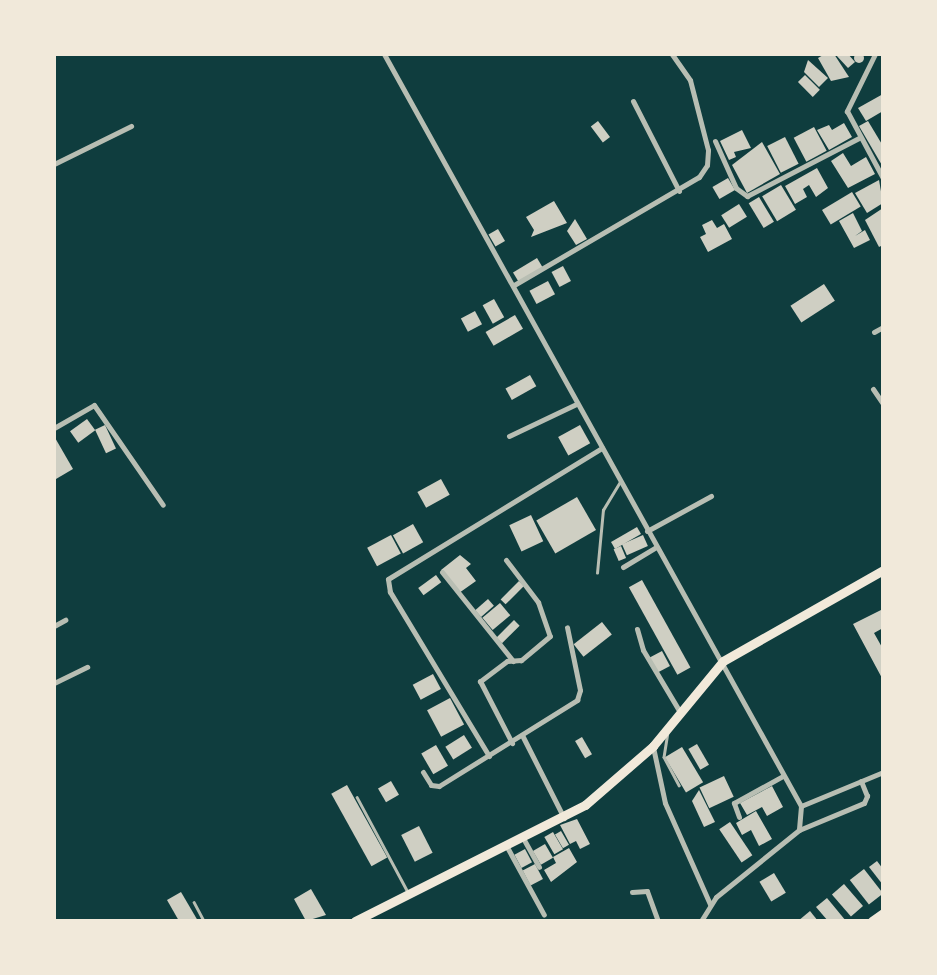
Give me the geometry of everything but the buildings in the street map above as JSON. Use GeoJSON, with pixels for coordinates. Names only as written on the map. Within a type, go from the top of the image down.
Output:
{"type":"FeatureCollection","features":[{"type":"Feature","properties":{"kind":"main road"},"geometry":{"type":"LineString","coordinates":[[355,921],[408,892],[564,818],[607,789],[653,746],[723,661],[883,570]]}},
{"type":"Feature","properties":{"kind":"main road"},"geometry":{"type":"LineString","coordinates":[[873,921],[883,913]]}},
{"type":"Feature","properties":{"kind":"street"},"geometry":{"type":"LineString","coordinates":[[384,54],[514,285],[576,404],[723,661],[801,806],[799,830]]}},
{"type":"Feature","properties":{"kind":"street"},"geometry":{"type":"LineString","coordinates":[[514,285],[699,177],[707,165],[708,150],[690,80],[672,54]]}},
{"type":"Feature","properties":{"kind":"street"},"geometry":{"type":"LineString","coordinates":[[875,54],[846,111],[883,178]]}},
{"type":"Feature","properties":{"kind":"street"},"geometry":{"type":"LineString","coordinates":[[633,101],[679,191]]}},
{"type":"Feature","properties":{"kind":"street"},"geometry":{"type":"LineString","coordinates":[[54,164],[131,127]]}},
{"type":"Feature","properties":{"kind":"street"},"geometry":{"type":"LineString","coordinates":[[715,141],[736,188],[747,197],[859,138]]}},
{"type":"Feature","properties":{"kind":"street"},"geometry":{"type":"LineString","coordinates":[[874,332],[883,327]]}},
{"type":"Feature","properties":{"kind":"street"},"geometry":{"type":"LineString","coordinates":[[873,389],[883,404]]}},
{"type":"Feature","properties":{"kind":"street"},"geometry":{"type":"LineString","coordinates":[[509,436],[576,404]]}},
{"type":"Feature","properties":{"kind":"street"},"geometry":{"type":"LineString","coordinates":[[54,428],[94,405],[163,505]]}},
{"type":"Feature","properties":{"kind":"street"},"geometry":{"type":"LineString","coordinates":[[489,756],[390,592],[388,579],[601,448]]}},
{"type":"Feature","properties":{"kind":"street"},"geometry":{"type":"LineString","coordinates":[[647,531],[711,495]]}},
{"type":"Feature","properties":{"kind":"street"},"geometry":{"type":"LineString","coordinates":[[623,567],[656,547]]}},
{"type":"Feature","properties":{"kind":"street"},"geometry":{"type":"LineString","coordinates":[[506,559],[538,602],[550,636],[480,681],[513,743]]}},
{"type":"Feature","properties":{"kind":"street"},"geometry":{"type":"LineString","coordinates":[[442,572],[513,661]]}},
{"type":"Feature","properties":{"kind":"street"},"geometry":{"type":"LineString","coordinates":[[54,626],[65,620]]}},
{"type":"Feature","properties":{"kind":"street"},"geometry":{"type":"LineString","coordinates":[[423,772],[431,785],[439,786],[523,737],[580,696],[567,627]]}},
{"type":"Feature","properties":{"kind":"street"},"geometry":{"type":"LineString","coordinates":[[637,629],[643,650],[680,712]]}},
{"type":"Feature","properties":{"kind":"street"},"geometry":{"type":"LineString","coordinates":[[54,683],[87,667]]}},
{"type":"Feature","properties":{"kind":"street"},"geometry":{"type":"LineString","coordinates":[[523,737],[564,818]]}},
{"type":"Feature","properties":{"kind":"street"},"geometry":{"type":"LineString","coordinates":[[653,746],[670,815],[710,904]]}},
{"type":"Feature","properties":{"kind":"street"},"geometry":{"type":"LineString","coordinates":[[801,806],[883,772]]}},
{"type":"Feature","properties":{"kind":"street"},"geometry":{"type":"LineString","coordinates":[[739,817],[734,803],[783,776]]}},
{"type":"Feature","properties":{"kind":"street"},"geometry":{"type":"LineString","coordinates":[[701,921],[710,904],[799,830],[864,803],[867,796],[861,781]]}},
{"type":"Feature","properties":{"kind":"street"},"geometry":{"type":"LineString","coordinates":[[523,838],[539,867]]}},
{"type":"Feature","properties":{"kind":"street"},"geometry":{"type":"LineString","coordinates":[[507,847],[544,915]]}},
{"type":"Feature","properties":{"kind":"street"},"geometry":{"type":"LineString","coordinates":[[632,892],[647,891],[658,921]]}},
{"type":"Feature","properties":{"kind":"lane"},"geometry":{"type":"LineString","coordinates":[[597,573],[603,510],[620,482]]}},
{"type":"Feature","properties":{"kind":"lane"},"geometry":{"type":"LineString","coordinates":[[668,729],[664,757],[679,785]]}},
{"type":"Feature","properties":{"kind":"lane"},"geometry":{"type":"LineString","coordinates":[[357,797],[408,892]]}},
{"type":"Feature","properties":{"kind":"lane"},"geometry":{"type":"LineString","coordinates":[[194,902],[204,921]]}}]}
